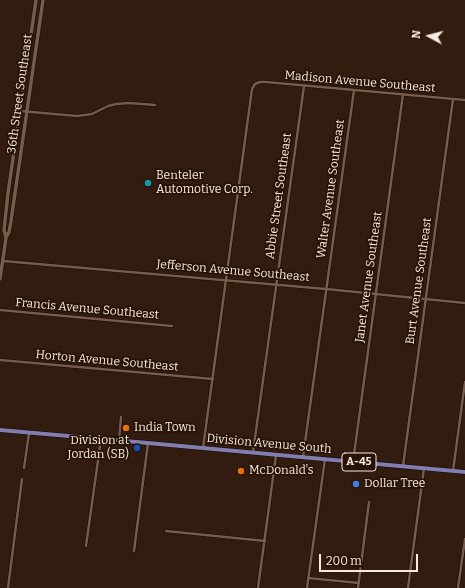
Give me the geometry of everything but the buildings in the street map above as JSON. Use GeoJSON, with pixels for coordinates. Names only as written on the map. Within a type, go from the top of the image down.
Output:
{"type":"FeatureCollection","features":[{"type":"Feature","properties":{"kind":"main road","name":"Division Avenue South"},"geometry":{"type":"LineString","coordinates":[[0,430],[148,442],[465,472]]}},
{"type":"Feature","properties":{"kind":"street","name":"36th Street Southeast"},"geometry":{"type":"LineString","coordinates":[[6,238],[4,225],[36,0]]}},
{"type":"Feature","properties":{"kind":"street","name":"36th Street Southeast"},"geometry":{"type":"LineString","coordinates":[[0,279],[1,261],[11,221],[43,0]]}},
{"type":"Feature","properties":{"kind":"street","name":"Madison Avenue Southeast"},"geometry":{"type":"LineString","coordinates":[[226,280],[252,89],[255,84],[260,82],[465,100]]}},
{"type":"Feature","properties":{"kind":"street","name":"Abbie Street Southeast"},"geometry":{"type":"LineString","coordinates":[[253,452],[304,86]]}},
{"type":"Feature","properties":{"kind":"street","name":"Walter Avenue Southeast"},"geometry":{"type":"LineString","coordinates":[[303,457],[354,90]]}},
{"type":"Feature","properties":{"kind":"street","name":"Janet Avenue Southeast"},"geometry":{"type":"LineString","coordinates":[[353,462],[404,94]]}},
{"type":"Feature","properties":{"kind":"street","name":"Burt Avenue Southeast"},"geometry":{"type":"LineString","coordinates":[[403,466],[453,99]]}},
{"type":"Feature","properties":{"kind":"street"},"geometry":{"type":"LineString","coordinates":[[20,111],[77,116],[92,114],[108,106],[116,104],[129,103],[155,105]]}},
{"type":"Feature","properties":{"kind":"street","name":"Jefferson Avenue Southeast"},"geometry":{"type":"LineString","coordinates":[[1,261],[326,289],[465,303]]}},
{"type":"Feature","properties":{"kind":"street"},"geometry":{"type":"LineString","coordinates":[[203,448],[226,280]]}},
{"type":"Feature","properties":{"kind":"street","name":"Francis Avenue Southeast"},"geometry":{"type":"LineString","coordinates":[[0,310],[172,326]]}},
{"type":"Feature","properties":{"kind":"street","name":"Horton Avenue Southeast"},"geometry":{"type":"LineString","coordinates":[[0,360],[213,379]]}},
{"type":"Feature","properties":{"kind":"street"},"geometry":{"type":"LineString","coordinates":[[453,471],[465,382]]}},
{"type":"Feature","properties":{"kind":"street"},"geometry":{"type":"LineString","coordinates":[[119,440],[121,417]]}},
{"type":"Feature","properties":{"kind":"street"},"geometry":{"type":"LineString","coordinates":[[24,468],[29,433]]}},
{"type":"Feature","properties":{"kind":"street"},"geometry":{"type":"LineString","coordinates":[[86,546],[101,439]]}},
{"type":"Feature","properties":{"kind":"street"},"geometry":{"type":"LineString","coordinates":[[134,551],[148,442]]}},
{"type":"Feature","properties":{"kind":"street"},"geometry":{"type":"LineString","coordinates":[[258,588],[276,455]]}},
{"type":"Feature","properties":{"kind":"street"},"geometry":{"type":"LineString","coordinates":[[307,588],[325,459]]}},
{"type":"Feature","properties":{"kind":"street"},"geometry":{"type":"LineString","coordinates":[[408,588],[424,468]]}},
{"type":"Feature","properties":{"kind":"street"},"geometry":{"type":"LineString","coordinates":[[8,588],[22,479]]}},
{"type":"Feature","properties":{"kind":"street"},"geometry":{"type":"LineString","coordinates":[[358,588],[369,502]]}},
{"type":"Feature","properties":{"kind":"street"},"geometry":{"type":"LineString","coordinates":[[166,531],[265,541]]}},
{"type":"Feature","properties":{"kind":"street"},"geometry":{"type":"LineString","coordinates":[[458,588],[465,539]]}},
{"type":"Feature","properties":{"kind":"street"},"geometry":{"type":"LineString","coordinates":[[308,578],[359,583]]}},
{"type":"Feature","properties":{"kind":"place","name":"Benteler Automotive Corp."},"geometry":{"type":"Point","coordinates":[148,183]}},
{"type":"Feature","properties":{"kind":"place","name":"India Town"},"geometry":{"type":"Point","coordinates":[126,428]}},
{"type":"Feature","properties":{"kind":"place","name":"Division at Jordan (SB)"},"geometry":{"type":"Point","coordinates":[137,448]}},
{"type":"Feature","properties":{"kind":"place","name":"McDonald's"},"geometry":{"type":"Point","coordinates":[241,471]}},
{"type":"Feature","properties":{"kind":"place","name":"Dollar Tree"},"geometry":{"type":"Point","coordinates":[356,484]}}]}
